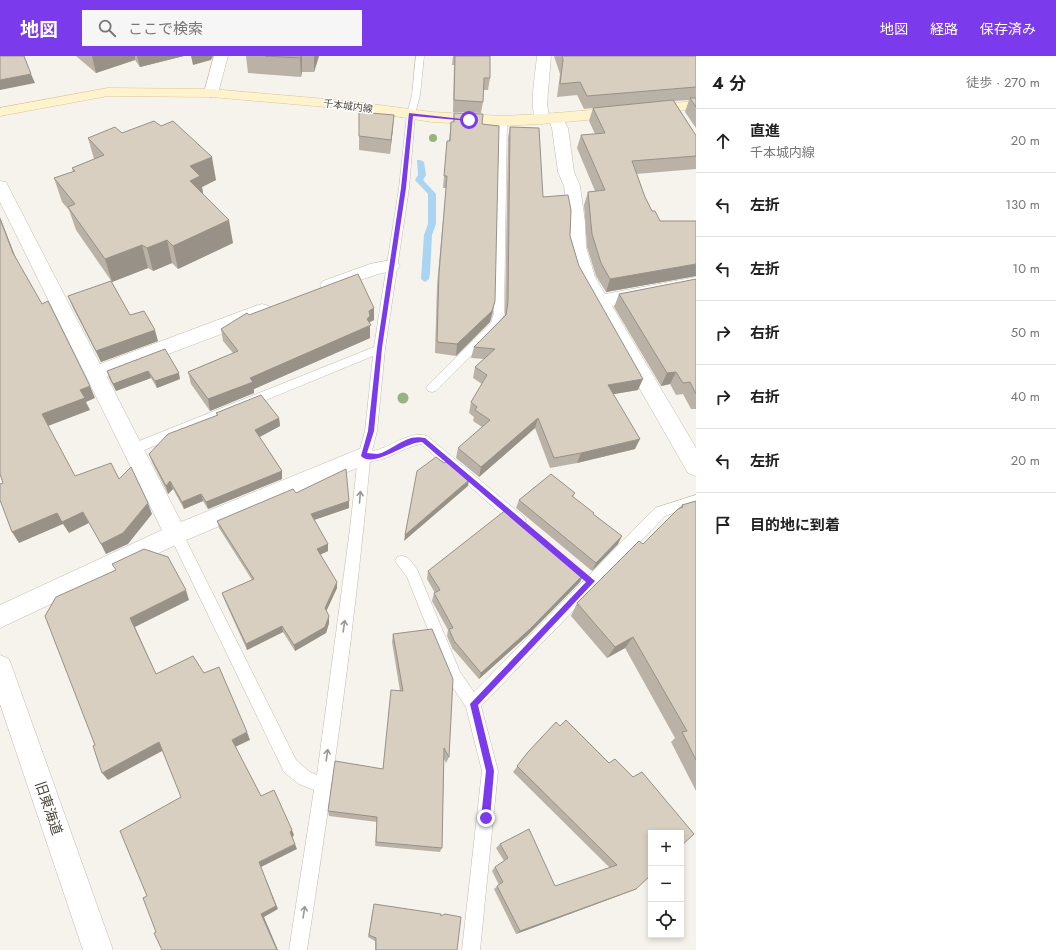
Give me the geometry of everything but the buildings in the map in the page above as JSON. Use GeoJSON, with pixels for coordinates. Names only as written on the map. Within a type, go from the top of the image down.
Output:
{"type":"FeatureCollection","features":[{"type":"Feature","properties":{"kind":"main road","name":"千本城内線"},"geometry":{"type":"LineString","coordinates":[[0,112],[108,92],[211,93],[350,105],[411,114],[469,120],[503,121],[549,119],[696,105]]}},
{"type":"Feature","properties":{"kind":"street"},"geometry":{"type":"LineString","coordinates":[[211,93],[221,56]]}},
{"type":"Feature","properties":{"kind":"street"},"geometry":{"type":"LineString","coordinates":[[544,56],[540,104],[549,119],[560,128],[566,172],[572,186],[577,222],[578,247],[586,277],[599,302],[696,467]]}},
{"type":"Feature","properties":{"kind":"street"},"geometry":{"type":"LineString","coordinates":[[674,108],[684,123]]}},
{"type":"Feature","properties":{"kind":"street"},"geometry":{"type":"LineString","coordinates":[[0,186],[176,534]]}},
{"type":"Feature","properties":{"kind":"street"},"geometry":{"type":"LineString","coordinates":[[317,290],[376,268],[391,266]]}},
{"type":"Feature","properties":{"kind":"street"},"geometry":{"type":"LineString","coordinates":[[599,302],[696,283]]}},
{"type":"Feature","properties":{"kind":"street"},"geometry":{"type":"LineString","coordinates":[[94,374],[280,304]]}},
{"type":"Feature","properties":{"kind":"street"},"geometry":{"type":"LineString","coordinates":[[0,617],[176,534],[364,456]]}},
{"type":"Feature","properties":{"kind":"street","name":"旧東海道"},"geometry":{"type":"LineString","coordinates":[[0,667],[98,950]]}},
{"type":"Feature","properties":{"kind":"lane"},"geometry":{"type":"LineString","coordinates":[[298,950],[317,831],[357,529],[364,456],[371,431],[379,348],[404,188],[411,114],[416,95],[420,56]]}},
{"type":"Feature","properties":{"kind":"lane"},"geometry":{"type":"LineString","coordinates":[[432,388],[496,325],[499,313],[503,121]]}},
{"type":"Feature","properties":{"kind":"lane"},"geometry":{"type":"LineString","coordinates":[[133,449],[379,348]]}},
{"type":"Feature","properties":{"kind":"lane"},"geometry":{"type":"LineString","coordinates":[[364,456],[378,456],[403,444],[414,440],[423,439],[529,530]]}},
{"type":"Feature","properties":{"kind":"lane"},"geometry":{"type":"LineString","coordinates":[[474,704],[587,578],[660,512],[696,500]]}},
{"type":"Feature","properties":{"kind":"lane"},"geometry":{"type":"LineString","coordinates":[[176,534],[290,766],[305,778],[323,785]]}},
{"type":"Feature","properties":{"kind":"lane"},"geometry":{"type":"LineString","coordinates":[[402,561],[412,573],[454,677],[474,704],[490,771],[470,950]]}},
{"type":"Feature","properties":{"kind":"waterway"},"geometry":{"type":"LineString","coordinates":[[420,162],[422,175],[419,180],[432,194],[432,224],[428,235],[425,279]]}},
{"type":"Feature","properties":{"kind":"route"},"geometry":{"type":"LineString","coordinates":[[469,120],[411,114],[404,188],[379,348],[371,431],[364,456],[378,456],[403,444],[414,440],[423,439],[582,575],[591,581],[474,704],[490,771],[486,818]]}}]}
